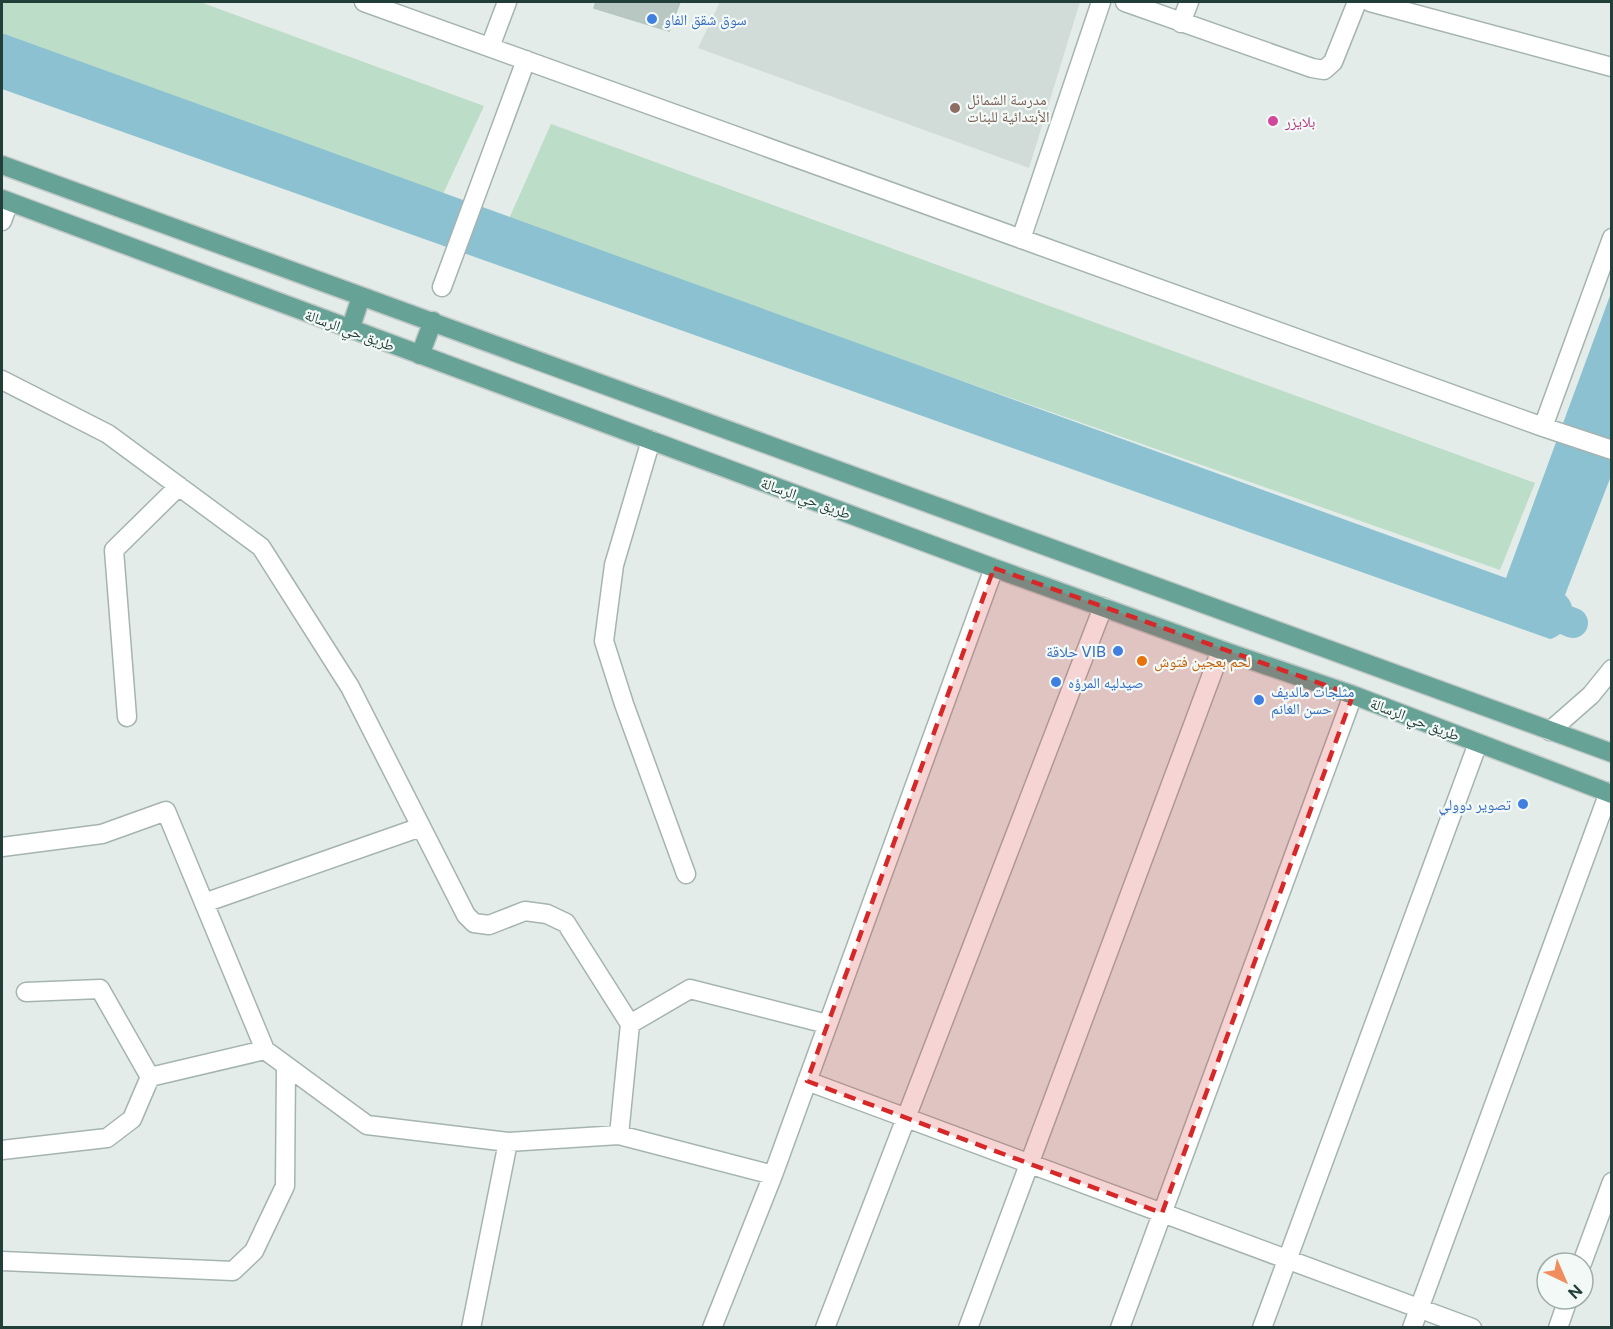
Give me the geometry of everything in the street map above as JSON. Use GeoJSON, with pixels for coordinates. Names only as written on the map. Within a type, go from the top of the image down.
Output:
{"type":"FeatureCollection","features":[{"type":"Feature","properties":{"kind":"main road"},"geometry":{"type":"LineString","coordinates":[[2,165],[1611,753]]}},
{"type":"Feature","properties":{"kind":"main road","name":"طريق حي الرسالة"},"geometry":{"type":"LineString","coordinates":[[5,201],[994,568],[1353,695],[1610,793]]}},
{"type":"Feature","properties":{"kind":"main road"},"geometry":{"type":"LineString","coordinates":[[350,330],[362,297]]}},
{"type":"Feature","properties":{"kind":"main road"},"geometry":{"type":"LineString","coordinates":[[420,356],[433,321]]}},
{"type":"Feature","properties":{"kind":"street"},"geometry":{"type":"LineString","coordinates":[[364,2],[1611,450]]}},
{"type":"Feature","properties":{"kind":"street"},"geometry":{"type":"LineString","coordinates":[[490,47],[507,2]]}},
{"type":"Feature","properties":{"kind":"street"},"geometry":{"type":"LineString","coordinates":[[1021,239],[1101,2]]}},
{"type":"Feature","properties":{"kind":"street"},"geometry":{"type":"LineString","coordinates":[[1125,2],[1312,68],[1324,70],[1333,62],[1357,2]]}},
{"type":"Feature","properties":{"kind":"street"},"geometry":{"type":"LineString","coordinates":[[1181,23],[1189,2]]}},
{"type":"Feature","properties":{"kind":"street"},"geometry":{"type":"LineString","coordinates":[[1370,2],[1611,67]]}},
{"type":"Feature","properties":{"kind":"street"},"geometry":{"type":"LineString","coordinates":[[442,287],[526,60]]}},
{"type":"Feature","properties":{"kind":"street"},"geometry":{"type":"LineString","coordinates":[[2,221],[5,201]]}},
{"type":"Feature","properties":{"kind":"street"},"geometry":{"type":"LineString","coordinates":[[1548,429],[1611,238]]}},
{"type":"Feature","properties":{"kind":"street"},"geometry":{"type":"LineString","coordinates":[[2,380],[108,434],[261,547],[350,687],[466,915],[474,923],[489,925],[525,911],[547,914],[566,923],[630,1024],[619,1135]]}},
{"type":"Feature","properties":{"kind":"street"},"geometry":{"type":"LineString","coordinates":[[651,440],[614,565],[604,641],[624,704],[686,874]]}},
{"type":"Feature","properties":{"kind":"street"},"geometry":{"type":"LineString","coordinates":[[127,717],[114,550],[179,486]]}},
{"type":"Feature","properties":{"kind":"street"},"geometry":{"type":"LineString","coordinates":[[712,1328],[773,1175],[994,568]]}},
{"type":"Feature","properties":{"kind":"street"},"geometry":{"type":"LineString","coordinates":[[825,1328],[1103,607]]}},
{"type":"Feature","properties":{"kind":"street"},"geometry":{"type":"LineString","coordinates":[[968,1328],[1221,650]]}},
{"type":"Feature","properties":{"kind":"street"},"geometry":{"type":"LineString","coordinates":[[1550,731],[1592,695],[1611,669]]}},
{"type":"Feature","properties":{"kind":"street"},"geometry":{"type":"LineString","coordinates":[[1120,1328],[1353,695]]}},
{"type":"Feature","properties":{"kind":"street"},"geometry":{"type":"LineString","coordinates":[[1262,1328],[1478,743]]}},
{"type":"Feature","properties":{"kind":"street"},"geometry":{"type":"LineString","coordinates":[[1412,1328],[1610,793]]}},
{"type":"Feature","properties":{"kind":"street"},"geometry":{"type":"LineString","coordinates":[[2,847],[102,834],[166,811],[265,1050],[367,1125],[508,1143],[619,1135],[773,1175]]}},
{"type":"Feature","properties":{"kind":"street"},"geometry":{"type":"LineString","coordinates":[[204,903],[421,827]]}},
{"type":"Feature","properties":{"kind":"street"},"geometry":{"type":"LineString","coordinates":[[630,1024],[690,988],[828,1024]]}},
{"type":"Feature","properties":{"kind":"street"},"geometry":{"type":"LineString","coordinates":[[26,992],[100,989],[150,1077]]}},
{"type":"Feature","properties":{"kind":"street"},"geometry":{"type":"LineString","coordinates":[[150,1077],[265,1050]]}},
{"type":"Feature","properties":{"kind":"street"},"geometry":{"type":"LineString","coordinates":[[2,1261],[232,1271],[254,1251],[285,1186],[286,1066]]}},
{"type":"Feature","properties":{"kind":"street"},"geometry":{"type":"LineString","coordinates":[[2,1150],[107,1138],[132,1119],[150,1077]]}},
{"type":"Feature","properties":{"kind":"street"},"geometry":{"type":"LineString","coordinates":[[807,1081],[1472,1328]]}},
{"type":"Feature","properties":{"kind":"street"},"geometry":{"type":"LineString","coordinates":[[471,1328],[508,1143]]}},
{"type":"Feature","properties":{"kind":"street"},"geometry":{"type":"LineString","coordinates":[[1586,1251],[1611,1182]]}},
{"type":"Feature","properties":{"kind":"street"},"geometry":{"type":"LineString","coordinates":[[1558,1328],[1564,1311]]}},
{"type":"Feature","properties":{"kind":"highlighted area"},"geometry":{"type":"Polygon","coordinates":[[[994,568],[1353,695],[1162,1213],[807,1081],[994,568]]]}},
{"type":"Feature","properties":{"kind":"shaded area","name":"مدرسة الشمائل الأبتدائية للبنات"},"geometry":{"type":"Polygon","coordinates":[[[720,2],[1080,2],[1029,168],[698,48],[720,2]]]}},
{"type":"Feature","properties":{"kind":"green space"},"geometry":{"type":"Polygon","coordinates":[[[2,2],[200,2],[484,106],[443,194],[2,33],[2,2]]]}},
{"type":"Feature","properties":{"kind":"green space"},"geometry":{"type":"Polygon","coordinates":[[[551,124],[1535,483],[1500,570],[508,221],[551,124]]]}},
{"type":"Feature","properties":{"kind":"water"},"geometry":{"type":"Polygon","coordinates":[[[2,33],[1506,578],[1611,293],[1611,476],[1565,595],[1572,606],[1571,618],[1559,635],[1550,639],[2,89],[2,33]]]}},
{"type":"Feature","properties":{"kind":"building","name":"سوق شقق الفاو"},"geometry":{"type":"Polygon","coordinates":[[[596,2],[680,2],[669,31],[594,8],[596,2]]]}},
{"type":"Feature","properties":{"kind":"waterway"},"geometry":{"type":"LineString","coordinates":[[1568,621],[1573,623]]}},
{"type":"Feature","properties":{"kind":"place","name":"سوق شقق الفاو"},"geometry":{"type":"Point","coordinates":[652,19]}},
{"type":"Feature","properties":{"kind":"place","name":"مدرسة الشمائل الأبتدائية للبنات"},"geometry":{"type":"Point","coordinates":[955,108]}},
{"type":"Feature","properties":{"kind":"place","name":"بلايزر"},"geometry":{"type":"Point","coordinates":[1273,121]}},
{"type":"Feature","properties":{"kind":"place","name":"حلاقة VIB"},"geometry":{"type":"Point","coordinates":[1118,651]}},
{"type":"Feature","properties":{"kind":"place","name":"لحم بعجين فتوش"},"geometry":{"type":"Point","coordinates":[1142,661]}},
{"type":"Feature","properties":{"kind":"place","name":"صيدليه المرؤه"},"geometry":{"type":"Point","coordinates":[1056,682]}},
{"type":"Feature","properties":{"kind":"place","name":"مثلجات مالديف حسن الغانم"},"geometry":{"type":"Point","coordinates":[1259,700]}},
{"type":"Feature","properties":{"kind":"place","name":"تصوير دوولي"},"geometry":{"type":"Point","coordinates":[1523,804]}}]}
